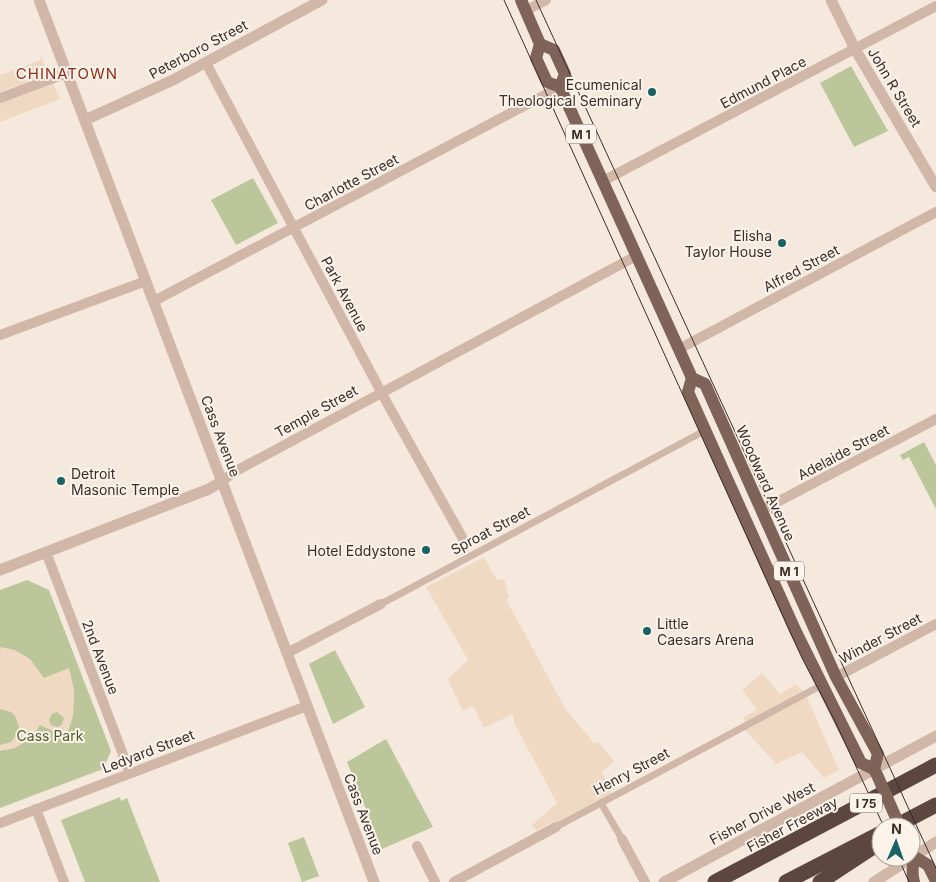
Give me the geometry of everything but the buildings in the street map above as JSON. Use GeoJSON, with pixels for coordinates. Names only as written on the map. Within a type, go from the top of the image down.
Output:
{"type":"FeatureCollection","features":[{"type":"Feature","properties":{"kind":"highway","name":"Fisher Freeway"},"geometry":{"type":"LineString","coordinates":[[715,882],[936,765]]}},
{"type":"Feature","properties":{"kind":"highway"},"geometry":{"type":"LineString","coordinates":[[916,817],[930,808]]}},
{"type":"Feature","properties":{"kind":"highway","name":"I 75"},"geometry":{"type":"LineString","coordinates":[[913,817],[930,808]]}},
{"type":"Feature","properties":{"kind":"highway"},"geometry":{"type":"LineString","coordinates":[[786,882],[871,838]]}},
{"type":"Feature","properties":{"kind":"highway"},"geometry":{"type":"LineString","coordinates":[[820,882],[871,849]]}},
{"type":"Feature","properties":{"kind":"main road","name":"Woodward Avenue"},"geometry":{"type":"LineString","coordinates":[[523,5],[540,44],[536,58],[547,82],[560,87],[603,181],[692,378],[688,392],[796,632],[861,763],[876,773]]}},
{"type":"Feature","properties":{"kind":"main road","name":"Woodward Avenue"},"geometry":{"type":"LineString","coordinates":[[540,44],[554,50],[565,74],[560,87]]}},
{"type":"Feature","properties":{"kind":"main road","name":"Woodward Avenue"},"geometry":{"type":"LineString","coordinates":[[692,378],[705,384],[836,677],[878,754],[876,773],[896,817]]}},
{"type":"Feature","properties":{"kind":"main road"},"geometry":{"type":"LineString","coordinates":[[921,860],[928,865],[936,881]]}},
{"type":"Feature","properties":{"kind":"main road"},"geometry":{"type":"LineString","coordinates":[[911,867],[911,875],[914,882]]}},
{"type":"Feature","properties":{"kind":"street","name":"Cass Avenue"},"geometry":{"type":"LineString","coordinates":[[39,0],[374,882]]}},
{"type":"Feature","properties":{"kind":"street","name":"Peterboro Street"},"geometry":{"type":"LineString","coordinates":[[85,120],[206,63],[322,0]]}},
{"type":"Feature","properties":{"kind":"street"},"geometry":{"type":"LineString","coordinates":[[523,5],[546,0]]}},
{"type":"Feature","properties":{"kind":"street","name":"John R Street"},"geometry":{"type":"LineString","coordinates":[[831,0],[855,49],[936,187]]}},
{"type":"Feature","properties":{"kind":"street","name":"Edmund Place"},"geometry":{"type":"LineString","coordinates":[[603,181],[936,6]]}},
{"type":"Feature","properties":{"kind":"street","name":"Park Avenue"},"geometry":{"type":"LineString","coordinates":[[206,63],[382,393],[462,537]]}},
{"type":"Feature","properties":{"kind":"street"},"geometry":{"type":"LineString","coordinates":[[0,98],[67,73]]}},
{"type":"Feature","properties":{"kind":"street","name":"Charlotte Street"},"geometry":{"type":"LineString","coordinates":[[154,301],[560,87]]}},
{"type":"Feature","properties":{"kind":"street","name":"Alfred Street"},"geometry":{"type":"LineString","coordinates":[[679,349],[936,212]]}},
{"type":"Feature","properties":{"kind":"street","name":"Temple Street"},"geometry":{"type":"LineString","coordinates":[[0,570],[209,490],[382,393],[636,256]]}},
{"type":"Feature","properties":{"kind":"street"},"geometry":{"type":"LineString","coordinates":[[0,335],[146,281]]}},
{"type":"Feature","properties":{"kind":"street","name":"Adelaide Street"},"geometry":{"type":"LineString","coordinates":[[762,510],[936,419]]}},
{"type":"Feature","properties":{"kind":"street","name":"Sproat Street"},"geometry":{"type":"LineString","coordinates":[[287,653],[706,430]]}},
{"type":"Feature","properties":{"kind":"street","name":"2nd Avenue"},"geometry":{"type":"LineString","coordinates":[[46,552],[130,773]]}},
{"type":"Feature","properties":{"kind":"street","name":"Winder Street"},"geometry":{"type":"LineString","coordinates":[[836,677],[936,624]]}},
{"type":"Feature","properties":{"kind":"street","name":"Henry Street"},"geometry":{"type":"LineString","coordinates":[[454,882],[822,685]]}},
{"type":"Feature","properties":{"kind":"street","name":"Ledyard Street"},"geometry":{"type":"LineString","coordinates":[[0,823],[307,706]]}},
{"type":"Feature","properties":{"kind":"street","name":"Fisher Drive West"},"geometry":{"type":"LineString","coordinates":[[664,882],[876,773],[936,736]]}},
{"type":"Feature","properties":{"kind":"street"},"geometry":{"type":"LineString","coordinates":[[601,803],[645,882]]}},
{"type":"Feature","properties":{"kind":"street"},"geometry":{"type":"LineString","coordinates":[[36,809],[64,882]]}},
{"type":"Feature","properties":{"kind":"street"},"geometry":{"type":"LineString","coordinates":[[921,850],[936,842]]}},
{"type":"Feature","properties":{"kind":"street"},"geometry":{"type":"LineString","coordinates":[[416,846],[435,882]]}},
{"type":"Feature","properties":{"kind":"street"},"geometry":{"type":"LineString","coordinates":[[874,882],[894,867]]}},
{"type":"Feature","properties":{"kind":"green space"},"geometry":{"type":"Polygon","coordinates":[[[851,66],[888,131],[854,147],[820,83],[851,66]]]}},
{"type":"Feature","properties":{"kind":"green space"},"geometry":{"type":"Polygon","coordinates":[[[253,178],[278,223],[236,245],[211,200],[253,178]]]}},
{"type":"Feature","properties":{"kind":"green space"},"geometry":{"type":"Polygon","coordinates":[[[924,442],[936,465],[936,509],[909,457],[903,460],[900,455],[924,442]]]}},
{"type":"Feature","properties":{"kind":"green space","name":"Cass Park"},"geometry":{"type":"Polygon","coordinates":[[[27,580],[49,590],[111,751],[103,769],[0,808],[0,590],[27,580]]]}},
{"type":"Feature","properties":{"kind":"green space"},"geometry":{"type":"Polygon","coordinates":[[[335,650],[365,707],[333,724],[309,664],[335,650]]]}},
{"type":"Feature","properties":{"kind":"green space"},"geometry":{"type":"Polygon","coordinates":[[[386,739],[433,827],[382,849],[347,762],[386,739]]]}},
{"type":"Feature","properties":{"kind":"green space"},"geometry":{"type":"Polygon","coordinates":[[[120,797],[121,801],[127,798],[160,882],[85,882],[61,820],[120,797]]]}},
{"type":"Feature","properties":{"kind":"green space"},"geometry":{"type":"Polygon","coordinates":[[[304,837],[319,876],[302,882],[288,843],[304,837]]]}},
{"type":"Feature","properties":{"kind":"shaded area"},"geometry":{"type":"Polygon","coordinates":[[[41,56],[48,74],[0,92],[0,75],[40,60],[41,56]]]}},
{"type":"Feature","properties":{"kind":"shaded area"},"geometry":{"type":"Polygon","coordinates":[[[53,83],[60,99],[0,122],[0,103],[53,83]]]}},
{"type":"Feature","properties":{"kind":"shaded area"},"geometry":{"type":"Polygon","coordinates":[[[484,557],[497,580],[504,579],[509,597],[506,599],[566,710],[595,744],[598,742],[614,761],[602,772],[613,796],[556,827],[554,821],[536,831],[532,825],[557,803],[514,723],[513,714],[484,728],[473,706],[463,711],[447,679],[468,660],[426,587],[484,557]]]}},
{"type":"Feature","properties":{"kind":"shaded area"},"geometry":{"type":"Polygon","coordinates":[[[0,647],[15,650],[30,659],[44,678],[69,668],[74,690],[74,701],[73,716],[66,737],[40,725],[31,738],[15,748],[0,751],[0,745],[11,742],[18,733],[19,727],[15,716],[11,712],[0,709],[0,647]],[[57,712],[52,714],[49,720],[51,725],[57,727],[62,725],[64,718],[57,712]]]}},
{"type":"Feature","properties":{"kind":"shaded area"},"geometry":{"type":"Polygon","coordinates":[[[762,673],[780,694],[796,684],[805,693],[839,770],[824,778],[802,752],[776,764],[746,731],[744,717],[757,710],[742,690],[762,673]]]}},
{"type":"Feature","properties":{"kind":"tram line"},"geometry":{"type":"LineString","coordinates":[[504,0],[802,658],[834,719],[879,817]]}},
{"type":"Feature","properties":{"kind":"tram line"},"geometry":{"type":"LineString","coordinates":[[536,0],[936,868]]}},
{"type":"Feature","properties":{"kind":"tram line"},"geometry":{"type":"LineString","coordinates":[[902,867],[909,882]]}},
{"type":"Feature","properties":{"kind":"place","name":"Ecumenical Theological Seminary"},"geometry":{"type":"Point","coordinates":[652,92]}},
{"type":"Feature","properties":{"kind":"place","name":"Elisha Taylor House"},"geometry":{"type":"Point","coordinates":[782,243]}},
{"type":"Feature","properties":{"kind":"place","name":"Detroit Masonic Temple"},"geometry":{"type":"Point","coordinates":[61,481]}},
{"type":"Feature","properties":{"kind":"place","name":"Hotel Eddystone"},"geometry":{"type":"Point","coordinates":[426,550]}},
{"type":"Feature","properties":{"kind":"place","name":"Little Caesars Arena"},"geometry":{"type":"Point","coordinates":[647,631]}},
{"type":"Feature","properties":{"kind":"district","name":"CHINATOWN"},"geometry":{"type":"Point","coordinates":[67,73]}}]}
